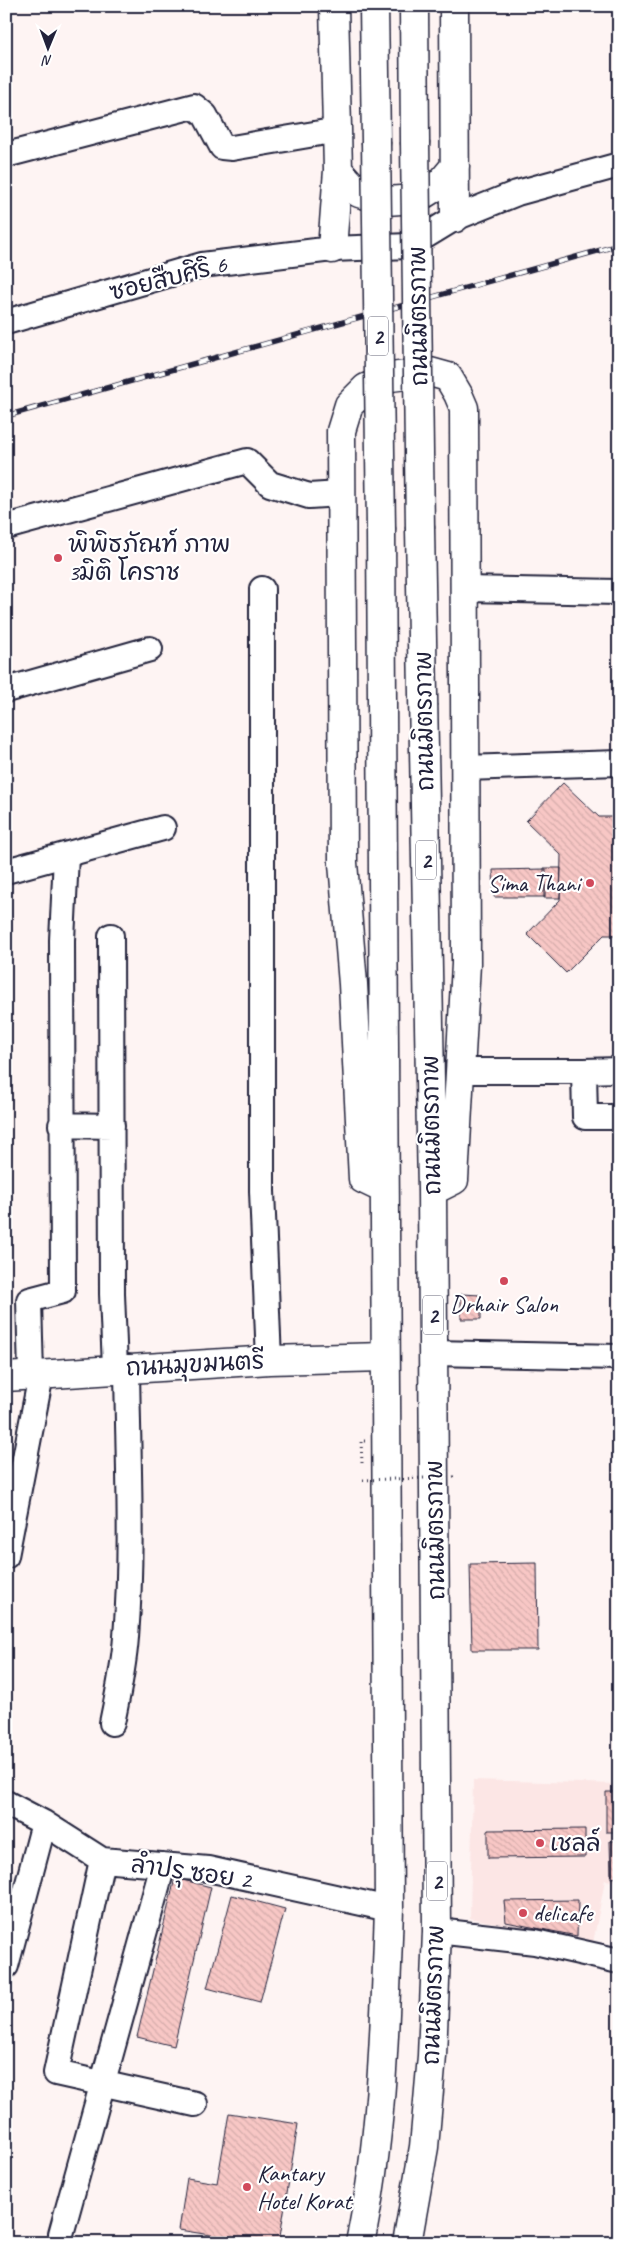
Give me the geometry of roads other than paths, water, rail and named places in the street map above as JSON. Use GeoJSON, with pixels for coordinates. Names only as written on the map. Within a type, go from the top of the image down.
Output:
{"type":"FeatureCollection","features":[{"type":"Feature","properties":{"kind":"main road"},"geometry":{"type":"LineString","coordinates":[[332,249],[338,170],[334,6]]}},
{"type":"Feature","properties":{"kind":"main road","name":"ถนนมิตรภาพ"},"geometry":{"type":"LineString","coordinates":[[360,2243],[375,2142],[384,2052],[389,1909],[384,1357],[382,530],[374,6]]}},
{"type":"Feature","properties":{"kind":"main road","name":"ถนนมิตรภาพ"},"geometry":{"type":"LineString","coordinates":[[406,2243],[424,2147],[432,2056],[437,1930],[432,1191],[420,529],[414,6]]}},
{"type":"Feature","properties":{"kind":"main road"},"geometry":{"type":"LineString","coordinates":[[454,6],[455,218]]}},
{"type":"Feature","properties":{"kind":"main road"},"geometry":{"type":"LineString","coordinates":[[338,170],[359,193],[386,201],[416,199],[440,184],[455,166]]}},
{"type":"Feature","properties":{"kind":"main road"},"geometry":{"type":"LineString","coordinates":[[384,1189],[363,1179],[353,994],[343,863],[340,431],[349,405],[366,388],[391,377],[430,372],[448,377],[464,408],[466,768],[466,964],[454,1180],[432,1191]]}},
{"type":"Feature","properties":{"kind":"main road","name":"ถนนมุขมนตรี"},"geometry":{"type":"LineString","coordinates":[[26,1376],[121,1368],[269,1360],[384,1357]]}},
{"type":"Feature","properties":{"kind":"street"},"geometry":{"type":"LineString","coordinates":[[6,155],[194,106],[205,115],[222,147],[232,148],[338,130]]}},
{"type":"Feature","properties":{"kind":"street","name":"ซอยสืบศิริ 6"},"geometry":{"type":"LineString","coordinates":[[6,322],[202,265],[332,249],[409,246],[455,218],[517,193],[619,165]]}},
{"type":"Feature","properties":{"kind":"street"},"geometry":{"type":"LineString","coordinates":[[6,527],[247,461],[270,484],[309,496],[340,494]]}},
{"type":"Feature","properties":{"kind":"street"},"geometry":{"type":"LineString","coordinates":[[465,588],[619,592]]}},
{"type":"Feature","properties":{"kind":"street"},"geometry":{"type":"LineString","coordinates":[[262,589],[262,1191],[269,1360]]}},
{"type":"Feature","properties":{"kind":"street"},"geometry":{"type":"LineString","coordinates":[[6,690],[150,650]]}},
{"type":"Feature","properties":{"kind":"street"},"geometry":{"type":"LineString","coordinates":[[466,768],[619,762]]}},
{"type":"Feature","properties":{"kind":"street"},"geometry":{"type":"LineString","coordinates":[[6,871],[163,828]]}},
{"type":"Feature","properties":{"kind":"street"},"geometry":{"type":"LineString","coordinates":[[6,1556],[26,1376],[29,1300],[62,1290],[62,940],[66,856]]}},
{"type":"Feature","properties":{"kind":"street"},"geometry":{"type":"LineString","coordinates":[[111,936],[112,1294],[121,1368],[128,1584],[126,1637],[112,1723]]}},
{"type":"Feature","properties":{"kind":"street"},"geometry":{"type":"LineString","coordinates":[[461,1070],[619,1070]]}},
{"type":"Feature","properties":{"kind":"street"},"geometry":{"type":"LineString","coordinates":[[584,1071],[585,1117],[619,1117]]}},
{"type":"Feature","properties":{"kind":"street"},"geometry":{"type":"LineString","coordinates":[[61,1125],[112,1126]]}},
{"type":"Feature","properties":{"kind":"street"},"geometry":{"type":"LineString","coordinates":[[433,1353],[619,1357]]}},
{"type":"Feature","properties":{"kind":"street","name":"ลำปรุ ซอย 2"},"geometry":{"type":"LineString","coordinates":[[6,1803],[102,1860],[208,1869],[389,1909]]}},
{"type":"Feature","properties":{"kind":"street"},"geometry":{"type":"LineString","coordinates":[[6,1966],[44,1824]]}},
{"type":"Feature","properties":{"kind":"street"},"geometry":{"type":"LineString","coordinates":[[102,1860],[56,2073],[195,2104]]}},
{"type":"Feature","properties":{"kind":"street"},"geometry":{"type":"LineString","coordinates":[[62,2234],[163,1866]]}},
{"type":"Feature","properties":{"kind":"street"},"geometry":{"type":"LineString","coordinates":[[437,1930],[535,1942],[619,1960]]}},
{"type":"Feature","properties":{"kind":"railway"},"geometry":{"type":"LineString","coordinates":[[6,416],[619,245]]}},
{"type":"Feature","properties":{"kind":"place","name":"พิพิธภัณท์ ภาพ 3มิติ โคราช"},"geometry":{"type":"Point","coordinates":[58,558]}},
{"type":"Feature","properties":{"kind":"place","name":"Sima Thani"},"geometry":{"type":"Point","coordinates":[590,883]}},
{"type":"Feature","properties":{"kind":"place","name":"Drhair Salon"},"geometry":{"type":"Point","coordinates":[504,1281]}},
{"type":"Feature","properties":{"kind":"place","name":"เชลล์"},"geometry":{"type":"Point","coordinates":[540,1843]}},
{"type":"Feature","properties":{"kind":"place","name":"delicafe"},"geometry":{"type":"Point","coordinates":[523,1913]}},
{"type":"Feature","properties":{"kind":"place","name":"Kantary Hotel Korat"},"geometry":{"type":"Point","coordinates":[247,2187]}}]}
